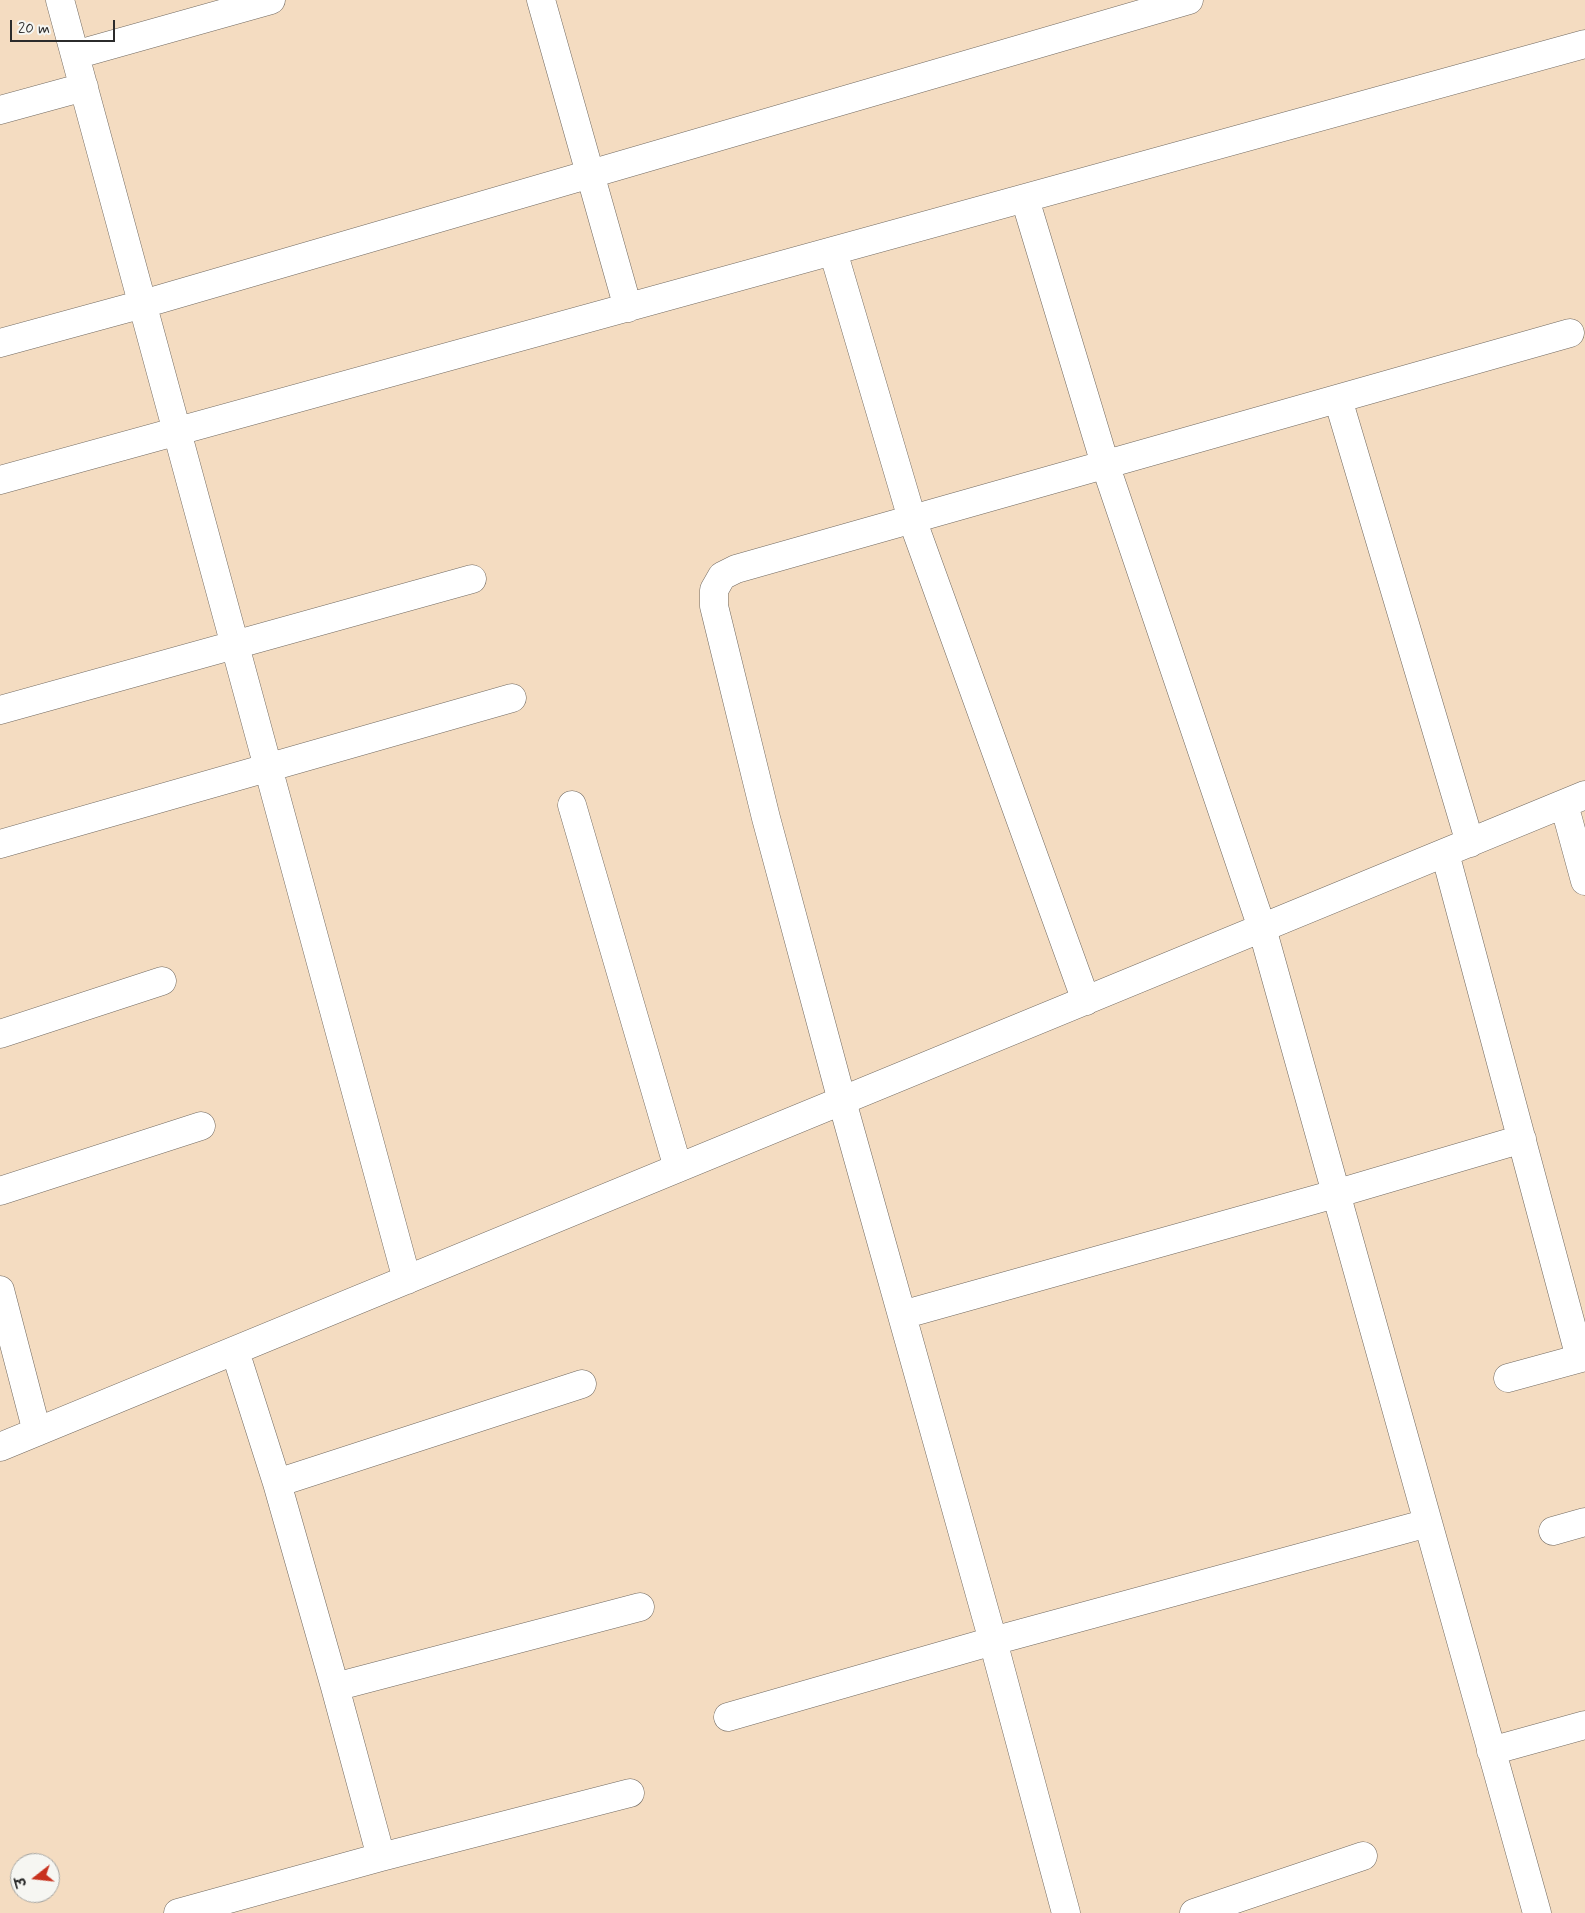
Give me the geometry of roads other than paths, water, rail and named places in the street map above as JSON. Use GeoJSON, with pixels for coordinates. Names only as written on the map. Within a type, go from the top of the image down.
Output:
{"type":"FeatureCollection","features":[{"type":"Feature","properties":{"kind":"street"},"geometry":{"type":"LineString","coordinates":[[60,0],[407,1280]]}},
{"type":"Feature","properties":{"kind":"street"},"geometry":{"type":"LineString","coordinates":[[75,55],[271,0]]}},
{"type":"Feature","properties":{"kind":"street"},"geometry":{"type":"LineString","coordinates":[[540,0],[628,308]]}},
{"type":"Feature","properties":{"kind":"street"},"geometry":{"type":"LineString","coordinates":[[0,344],[1189,0]]}},
{"type":"Feature","properties":{"kind":"street"},"geometry":{"type":"LineString","coordinates":[[0,480],[1585,44]]}},
{"type":"Feature","properties":{"kind":"street"},"geometry":{"type":"LineString","coordinates":[[0,110],[84,87]]}},
{"type":"Feature","properties":{"kind":"street"},"geometry":{"type":"LineString","coordinates":[[1025,198],[1105,464],[1262,928],[1537,1913]]}},
{"type":"Feature","properties":{"kind":"street"},"geometry":{"type":"LineString","coordinates":[[833,251],[912,519],[1086,1001]]}},
{"type":"Feature","properties":{"kind":"street"},"geometry":{"type":"LineString","coordinates":[[1066,1913],[766,818],[714,606],[714,590],[722,576],[736,568],[1570,333]]}},
{"type":"Feature","properties":{"kind":"street"},"geometry":{"type":"LineString","coordinates":[[1338,399],[1458,848],[1522,1139],[1583,1358],[1508,1378]]}},
{"type":"Feature","properties":{"kind":"street"},"geometry":{"type":"LineString","coordinates":[[0,710],[472,579]]}},
{"type":"Feature","properties":{"kind":"street"},"geometry":{"type":"LineString","coordinates":[[0,844],[512,698]]}},
{"type":"Feature","properties":{"kind":"street"},"geometry":{"type":"LineString","coordinates":[[0,1447],[1574,800],[1585,881]]}},
{"type":"Feature","properties":{"kind":"street"},"geometry":{"type":"LineString","coordinates":[[572,805],[678,1168]]}},
{"type":"Feature","properties":{"kind":"street"},"geometry":{"type":"LineString","coordinates":[[0,1034],[162,981]]}},
{"type":"Feature","properties":{"kind":"street"},"geometry":{"type":"LineString","coordinates":[[0,1191],[201,1126]]}},
{"type":"Feature","properties":{"kind":"street"},"geometry":{"type":"LineString","coordinates":[[902,1315],[1335,1194],[1522,1139]]}},
{"type":"Feature","properties":{"kind":"street"},"geometry":{"type":"LineString","coordinates":[[0,1290],[37,1432]]}},
{"type":"Feature","properties":{"kind":"street"},"geometry":{"type":"LineString","coordinates":[[235,1351],[277,1483],[381,1857]]}},
{"type":"Feature","properties":{"kind":"street"},"geometry":{"type":"LineString","coordinates":[[277,1483],[582,1384]]}},
{"type":"Feature","properties":{"kind":"street"},"geometry":{"type":"LineString","coordinates":[[1553,1531],[1585,1522]]}},
{"type":"Feature","properties":{"kind":"street"},"geometry":{"type":"LineString","coordinates":[[728,1717],[993,1641],[1428,1523]]}},
{"type":"Feature","properties":{"kind":"street"},"geometry":{"type":"LineString","coordinates":[[335,1687],[640,1607]]}},
{"type":"Feature","properties":{"kind":"street"},"geometry":{"type":"LineString","coordinates":[[1491,1751],[1585,1725]]}},
{"type":"Feature","properties":{"kind":"street"},"geometry":{"type":"LineString","coordinates":[[178,1913],[381,1857],[630,1793]]}},
{"type":"Feature","properties":{"kind":"street"},"geometry":{"type":"LineString","coordinates":[[1194,1913],[1363,1856]]}}]}
